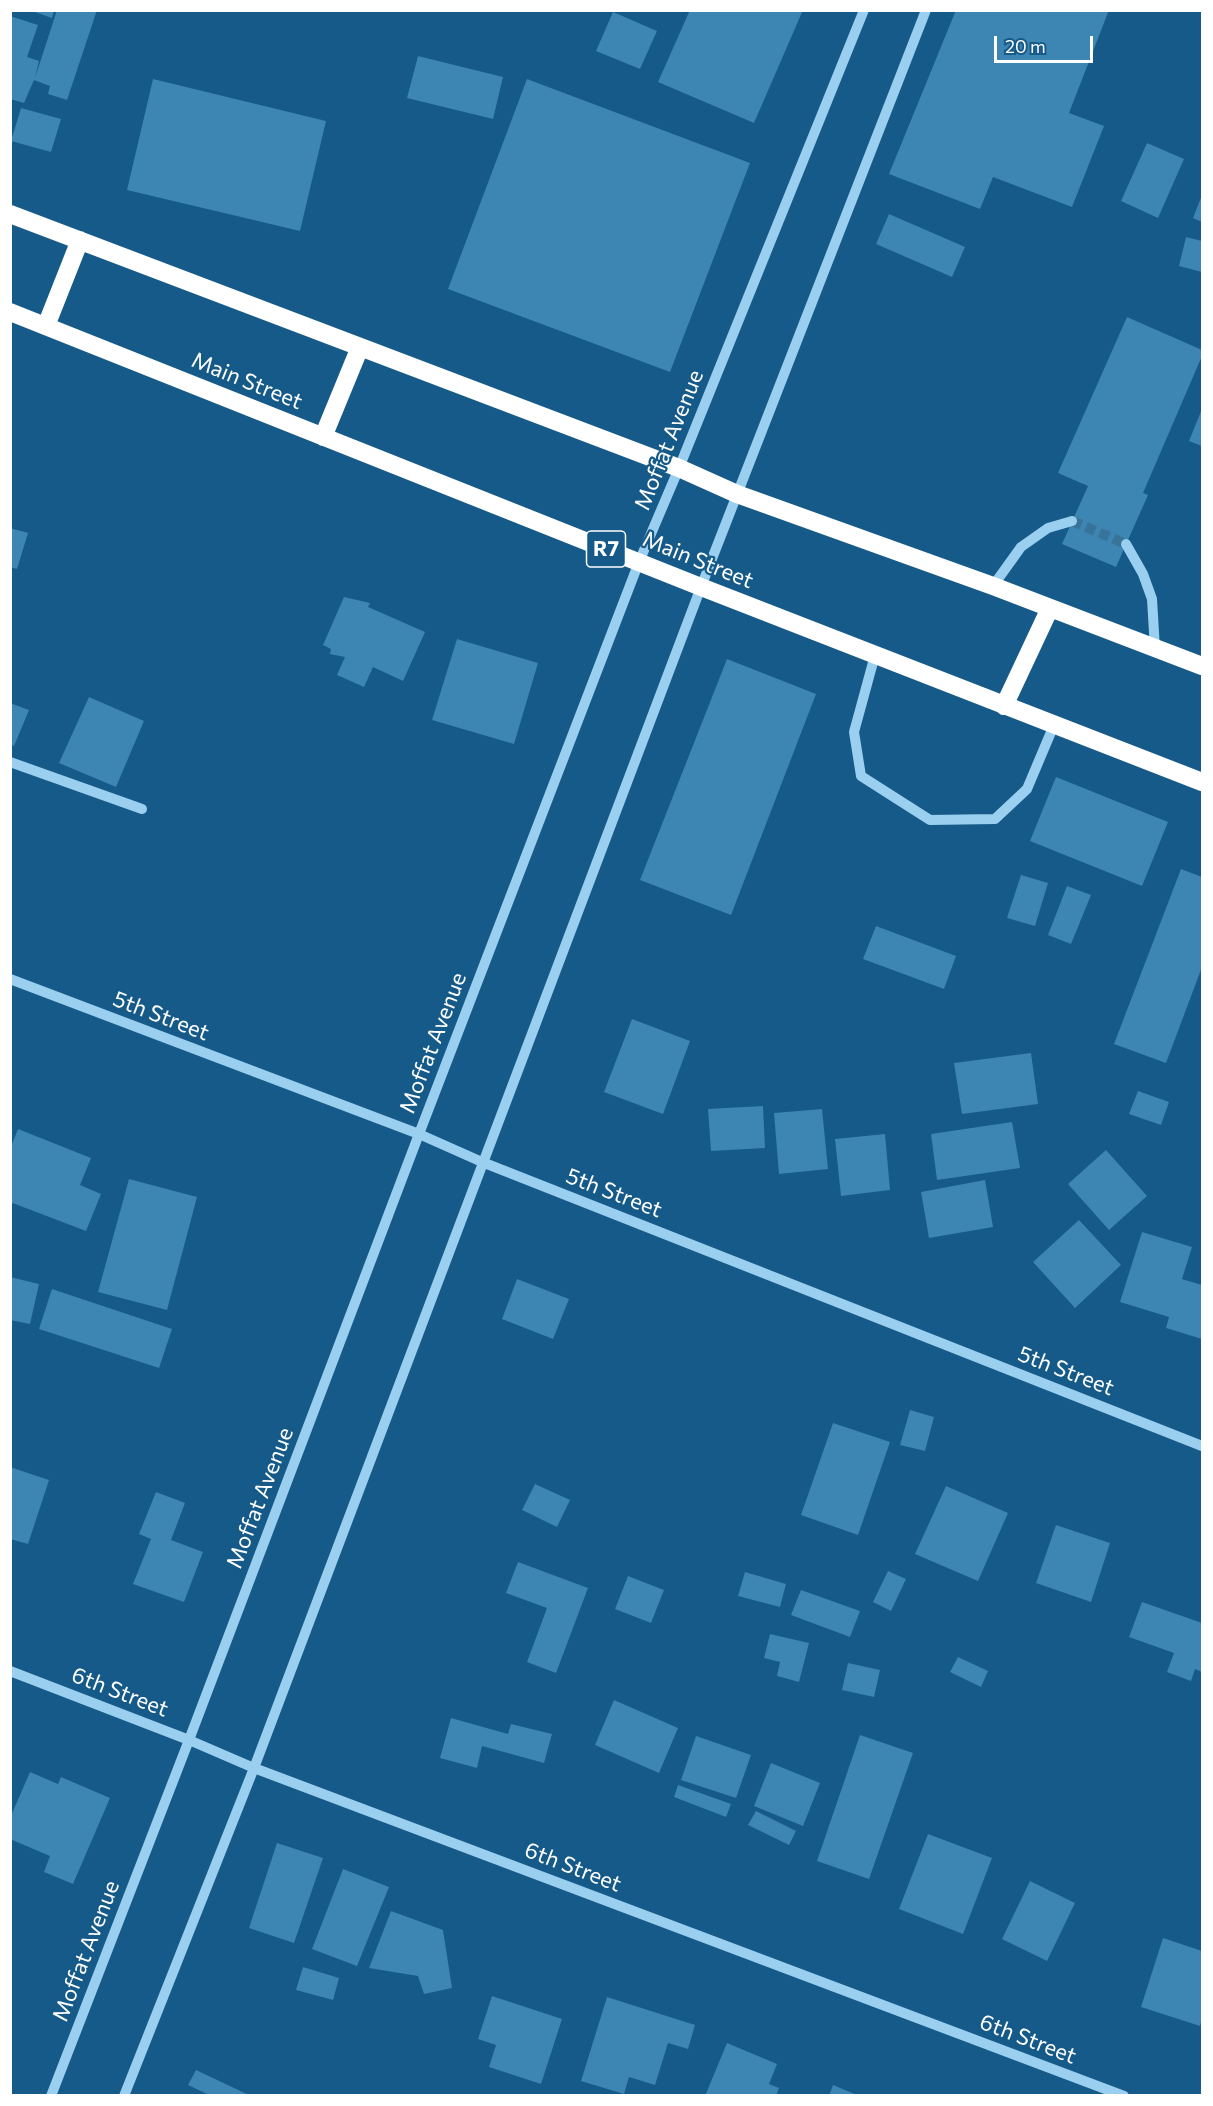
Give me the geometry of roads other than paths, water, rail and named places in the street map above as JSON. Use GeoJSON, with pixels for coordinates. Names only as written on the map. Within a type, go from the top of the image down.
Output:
{"type":"FeatureCollection","features":[{"type":"Feature","properties":{"kind":"highway"},"geometry":{"type":"LineString","coordinates":[[10,214],[679,468],[737,494],[993,586],[1203,666]]}},
{"type":"Feature","properties":{"kind":"highway"},"geometry":{"type":"LineString","coordinates":[[46,326],[80,240]]}},
{"type":"Feature","properties":{"kind":"highway","name":"Main Street"},"geometry":{"type":"LineString","coordinates":[[10,312],[701,587],[1203,782]]}},
{"type":"Feature","properties":{"kind":"highway"},"geometry":{"type":"LineString","coordinates":[[323,437],[360,347]]}},
{"type":"Feature","properties":{"kind":"highway"},"geometry":{"type":"LineString","coordinates":[[1004,706],[1050,608]]}},
{"type":"Feature","properties":{"kind":"street","name":"Moffat Avenue"},"geometry":{"type":"LineString","coordinates":[[51,2096],[639,562],[864,10]]}},
{"type":"Feature","properties":{"kind":"street"},"geometry":{"type":"LineString","coordinates":[[124,2096],[254,1768],[701,587],[926,10]]}},
{"type":"Feature","properties":{"kind":"street"},"geometry":{"type":"LineString","coordinates":[[993,586],[1021,547],[1048,528],[1072,521]]}},
{"type":"Feature","properties":{"kind":"street"},"geometry":{"type":"LineString","coordinates":[[1126,544],[1143,574],[1152,599],[1155,649]]}},
{"type":"Feature","properties":{"kind":"street"},"geometry":{"type":"LineString","coordinates":[[875,655],[854,732],[861,776],[930,820],[995,819],[1027,789],[1054,725]]}},
{"type":"Feature","properties":{"kind":"street"},"geometry":{"type":"LineString","coordinates":[[10,762],[142,809]]}},
{"type":"Feature","properties":{"kind":"street","name":"5th Street"},"geometry":{"type":"LineString","coordinates":[[10,979],[419,1134],[482,1162],[1203,1446]]}},
{"type":"Feature","properties":{"kind":"street","name":"6th Street"},"geometry":{"type":"LineString","coordinates":[[10,1671],[189,1740],[254,1768],[1124,2096]]}},
{"type":"Feature","properties":{"kind":"tunnel"},"geometry":{"type":"LineString","coordinates":[[1072,521],[1126,544]]}}]}
